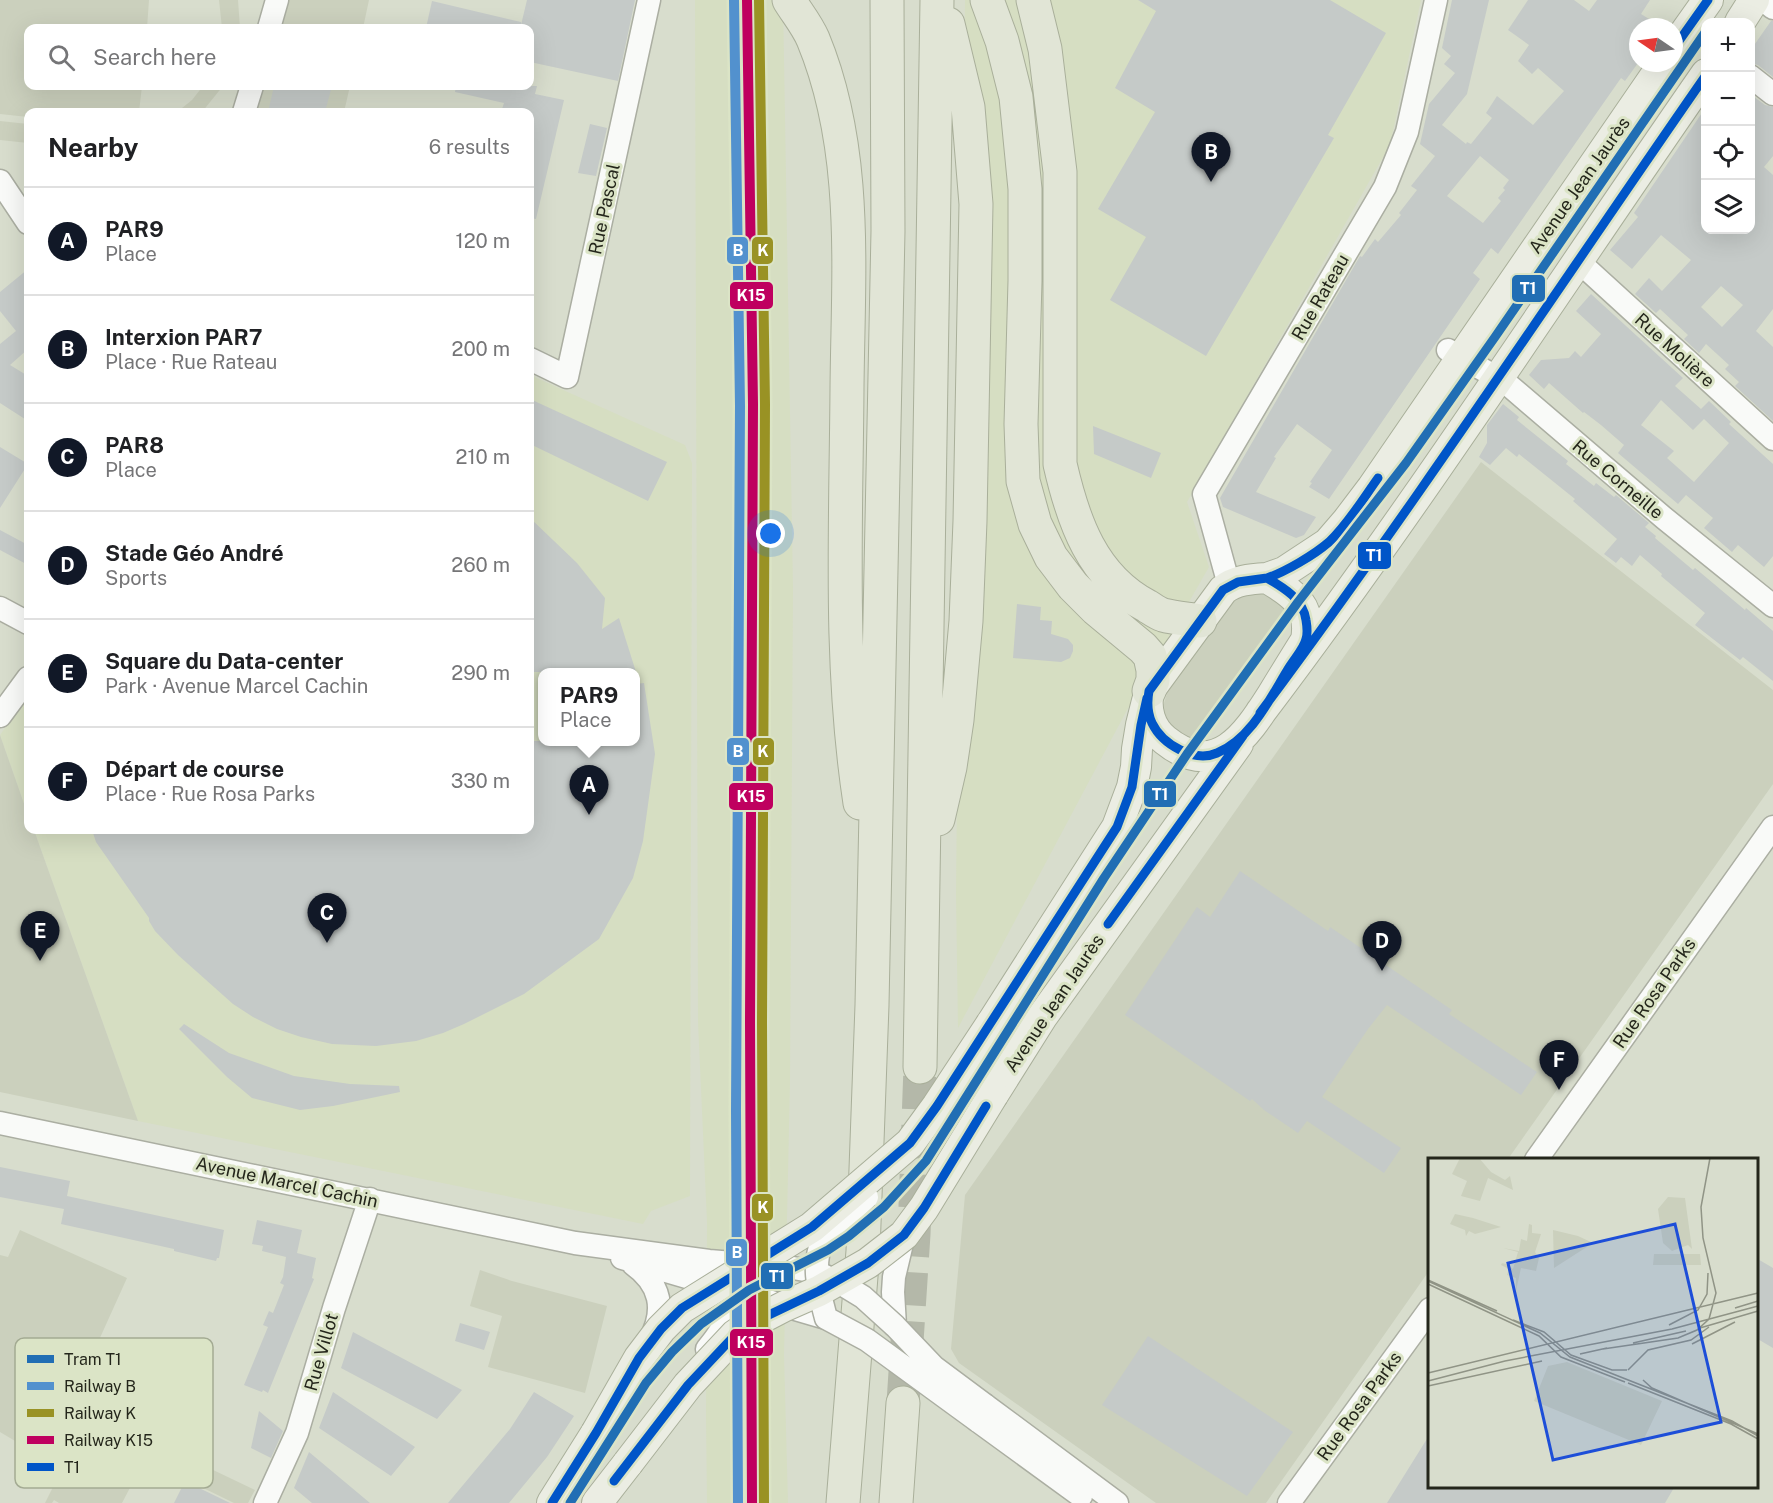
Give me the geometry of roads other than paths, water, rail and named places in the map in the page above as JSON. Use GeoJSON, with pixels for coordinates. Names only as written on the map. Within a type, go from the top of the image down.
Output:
{"type":"FeatureCollection","features":[{"type":"Feature","properties":{"kind":"highway"},"geometry":{"type":"LineString","coordinates":[[789,0],[812,38],[836,110],[844,166],[848,247],[845,591],[847,675],[856,777],[874,878]]}},
{"type":"Feature","properties":{"kind":"highway"},"geometry":{"type":"LineString","coordinates":[[843,1503],[863,1251],[872,1005],[888,243],[887,0]]}},
{"type":"Feature","properties":{"kind":"highway"},"geometry":{"type":"LineString","coordinates":[[923,860],[940,814],[950,767],[957,720],[966,621],[976,204],[968,107],[948,22],[937,0]]}},
{"type":"Feature","properties":{"kind":"highway"},"geometry":{"type":"LineString","coordinates":[[920,1067],[937,0]]}},
{"type":"Feature","properties":{"kind":"highway"},"geometry":{"type":"LineString","coordinates":[[987,0],[1002,41],[1016,97],[1025,189],[1021,424],[1023,481],[1035,524],[1051,557],[1073,586],[1150,656],[1153,680],[1148,694]]}},
{"type":"Feature","properties":{"kind":"highway"},"geometry":{"type":"LineString","coordinates":[[1033,0],[1045,49],[1060,172],[1060,464],[1069,503],[1085,543],[1106,573],[1131,598],[1162,615],[1200,621]]}},
{"type":"Feature","properties":{"kind":"highway"},"geometry":{"type":"LineString","coordinates":[[896,1503],[903,1403]]}},
{"type":"Feature","properties":{"kind":"main road"},"geometry":{"type":"LineString","coordinates":[[1683,35],[1708,0]]}},
{"type":"Feature","properties":{"kind":"main road"},"geometry":{"type":"LineString","coordinates":[[1743,18],[1754,0]]}},
{"type":"Feature","properties":{"kind":"main road","name":"Avenue Jean Jaurès"},"geometry":{"type":"LineString","coordinates":[[1229,585],[1249,579],[1267,578],[1284,572],[1328,543],[1347,521],[1372,488],[1454,354],[1658,72]]}},
{"type":"Feature","properties":{"kind":"main road","name":"Avenue Jean Jaurès"},"geometry":{"type":"LineString","coordinates":[[597,1503],[688,1385],[735,1335],[785,1306],[824,1290],[868,1263],[904,1235],[924,1208],[1042,1017],[1354,584],[1701,81]]}},
{"type":"Feature","properties":{"kind":"main road"},"geometry":{"type":"LineString","coordinates":[[1148,694],[1148,712],[1152,725],[1167,741],[1187,754],[1196,757],[1209,756],[1232,746],[1252,725],[1306,640],[1308,627],[1304,609],[1286,589],[1267,578]]}},
{"type":"Feature","properties":{"kind":"main road"},"geometry":{"type":"LineString","coordinates":[[552,1503],[642,1354],[661,1329],[682,1308],[722,1280],[812,1227],[910,1143],[991,1024],[1117,827],[1132,787],[1148,694],[1223,590],[1229,585]]}},
{"type":"Feature","properties":{"kind":"street"},"geometry":{"type":"LineString","coordinates":[[270,24],[277,0]]}},
{"type":"Feature","properties":{"kind":"street","name":"Rue Pascal"},"geometry":{"type":"LineString","coordinates":[[534,362],[567,377],[649,0]]}},
{"type":"Feature","properties":{"kind":"street","name":"Rue Rateau"},"geometry":{"type":"LineString","coordinates":[[1229,585],[1204,494],[1385,187],[1407,132],[1436,0]]}},
{"type":"Feature","properties":{"kind":"street"},"geometry":{"type":"LineString","coordinates":[[1763,0],[1773,8]]}},
{"type":"Feature","properties":{"kind":"street"},"geometry":{"type":"LineString","coordinates":[[1755,80],[1773,94]]}},
{"type":"Feature","properties":{"kind":"street"},"geometry":{"type":"LineString","coordinates":[[245,108],[251,90]]}},
{"type":"Feature","properties":{"kind":"street"},"geometry":{"type":"LineString","coordinates":[[0,181],[24,218]]}},
{"type":"Feature","properties":{"kind":"street","name":"Rue Molière"},"geometry":{"type":"LineString","coordinates":[[1577,260],[1773,439]]}},
{"type":"Feature","properties":{"kind":"street","name":"Rue Corneille"},"geometry":{"type":"LineString","coordinates":[[1454,354],[1498,378],[1664,518],[1773,606]]}},
{"type":"Feature","properties":{"kind":"street"},"geometry":{"type":"LineString","coordinates":[[0,608],[24,621]]}},
{"type":"Feature","properties":{"kind":"street"},"geometry":{"type":"LineString","coordinates":[[0,716],[24,683]]}},
{"type":"Feature","properties":{"kind":"street","name":"Rue Rosa Parks"},"geometry":{"type":"LineString","coordinates":[[1537,1158],[1773,827]]}},
{"type":"Feature","properties":{"kind":"street","name":"Avenue Marcel Cachin"},"geometry":{"type":"LineString","coordinates":[[0,1123],[575,1243],[641,1262],[722,1280],[785,1306]]}},
{"type":"Feature","properties":{"kind":"street"},"geometry":{"type":"LineString","coordinates":[[910,1143],[872,1192],[823,1239],[818,1255],[824,1290],[867,1340],[1117,1503]]}},
{"type":"Feature","properties":{"kind":"street","name":"Rue Villot"},"geometry":{"type":"LineString","coordinates":[[273,1500],[297,1433],[369,1199]]}},
{"type":"Feature","properties":{"kind":"street"},"geometry":{"type":"LineString","coordinates":[[895,1326],[894,1277],[904,1235]]}},
{"type":"Feature","properties":{"kind":"street"},"geometry":{"type":"LineString","coordinates":[[641,1262],[654,1287],[659,1305],[655,1330],[642,1354]]}},
{"type":"Feature","properties":{"kind":"street"},"geometry":{"type":"LineString","coordinates":[[752,1264],[824,1290],[863,1297],[982,1413],[1091,1503]]}},
{"type":"Feature","properties":{"kind":"street"},"geometry":{"type":"LineString","coordinates":[[628,1463],[673,1389],[724,1327],[728,1313],[722,1280]]}},
{"type":"Feature","properties":{"kind":"street","name":"Rue Rosa Parks"},"geometry":{"type":"LineString","coordinates":[[1289,1503],[1428,1311]]}},
{"type":"Feature","properties":{"kind":"tunnel"},"geometry":{"type":"LineString","coordinates":[[903,1403],[914,1234],[920,1067]]}},
{"type":"Feature","properties":{"kind":"tram line","name":"T1"},"geometry":{"type":"LineString","coordinates":[[570,1503],[646,1383],[672,1352],[701,1324],[749,1290],[828,1250],[849,1236],[884,1207],[926,1161],[1104,878],[1187,754],[1298,602],[1406,463],[1701,38]]}},
{"type":"Feature","properties":{"kind":"rail line","name":"B"},"geometry":{"type":"LineString","coordinates":[[734,0],[740,406],[736,1110],[738,1503]]}},
{"type":"Feature","properties":{"kind":"rail line","name":"K15"},"geometry":{"type":"LineString","coordinates":[[747,0],[753,404],[750,1022],[752,1503]]}},
{"type":"Feature","properties":{"kind":"rail line","name":"K"},"geometry":{"type":"LineString","coordinates":[[759,0],[765,404],[762,1022],[764,1503]]}},
{"type":"Feature","properties":{"kind":"place","name":"Interxion PAR7"},"geometry":{"type":"Point","coordinates":[1211,182]}},
{"type":"Feature","properties":{"kind":"place","name":"PAR9"},"geometry":{"type":"Point","coordinates":[589,815]}},
{"type":"Feature","properties":{"kind":"place","name":"PAR8"},"geometry":{"type":"Point","coordinates":[327,943]}},
{"type":"Feature","properties":{"kind":"place","name":"Square du Data-center"},"geometry":{"type":"Point","coordinates":[40,961]}},
{"type":"Feature","properties":{"kind":"place","name":"Stade Géo André"},"geometry":{"type":"Point","coordinates":[1382,971]}},
{"type":"Feature","properties":{"kind":"place","name":"Départ de course"},"geometry":{"type":"Point","coordinates":[1559,1090]}}]}
